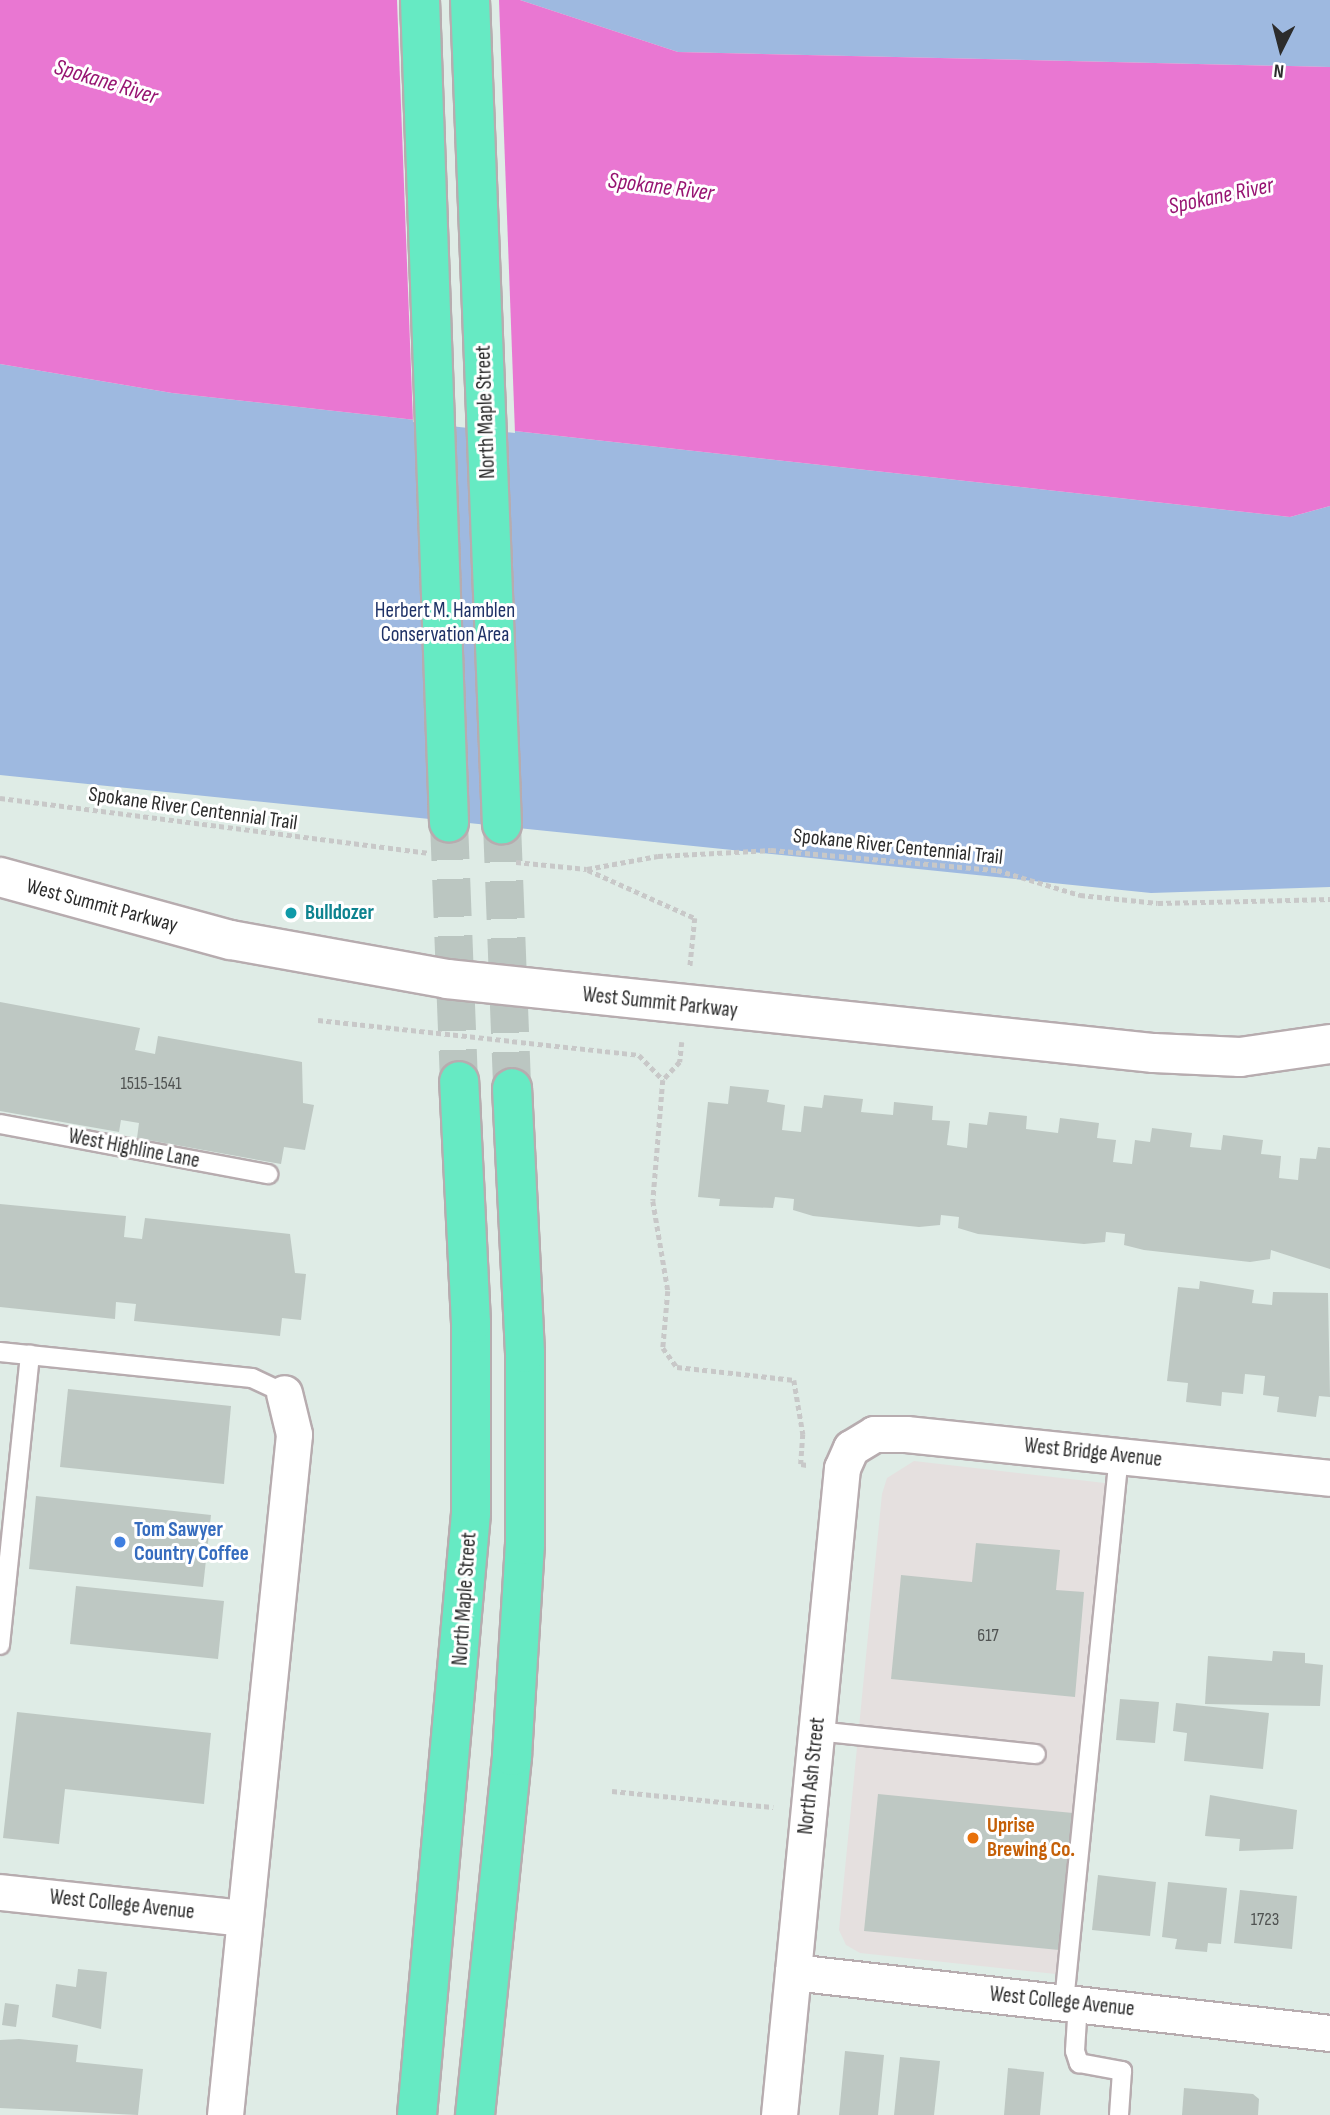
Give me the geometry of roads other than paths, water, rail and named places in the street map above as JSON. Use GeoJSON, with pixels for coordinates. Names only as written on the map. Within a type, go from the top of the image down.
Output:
{"type":"FeatureCollection","features":[{"type":"Feature","properties":{"kind":"main road"},"geometry":{"type":"LineString","coordinates":[[420,0],[449,822]]}},
{"type":"Feature","properties":{"kind":"main road","name":"North Maple Street"},"geometry":{"type":"LineString","coordinates":[[470,0],[502,824]]}},
{"type":"Feature","properties":{"kind":"main road","name":"North Maple Street"},"geometry":{"type":"LineString","coordinates":[[417,2115],[471,1513],[471,1323],[459,1081]]}},
{"type":"Feature","properties":{"kind":"main road"},"geometry":{"type":"LineString","coordinates":[[475,2115],[513,1742],[525,1545],[525,1353],[512,1088]]}},
{"type":"Feature","properties":{"kind":"street","name":"West Summit Parkway"},"geometry":{"type":"LineString","coordinates":[[0,877],[158,923],[323,959],[686,1006],[1153,1054],[1240,1057],[1330,1044]]}},
{"type":"Feature","properties":{"kind":"street"},"geometry":{"type":"LineString","coordinates":[[225,2115],[294,1434],[284,1393]]}},
{"type":"Feature","properties":{"kind":"street","name":"West Bridge Avenue"},"geometry":{"type":"LineString","coordinates":[[850,1455],[874,1433],[906,1434],[1330,1478]]}},
{"type":"Feature","properties":{"kind":"street","name":"North Ash Street"},"geometry":{"type":"LineString","coordinates":[[779,2115],[816,1731],[850,1455]]}},
{"type":"Feature","properties":{"kind":"street","name":"West College Avenue"},"geometry":{"type":"LineString","coordinates":[[0,1892],[244,1918]]}},
{"type":"Feature","properties":{"kind":"street","name":"West College Avenue"},"geometry":{"type":"LineString","coordinates":[[793,1972],[1330,2033]]}},
{"type":"Feature","properties":{"kind":"lane","name":"West Highline Lane"},"geometry":{"type":"LineString","coordinates":[[0,1124],[268,1174]]}},
{"type":"Feature","properties":{"kind":"lane"},"geometry":{"type":"LineString","coordinates":[[0,1352],[252,1378],[284,1393]]}},
{"type":"Feature","properties":{"kind":"lane"},"geometry":{"type":"LineString","coordinates":[[0,1645],[30,1355]]}},
{"type":"Feature","properties":{"kind":"lane"},"geometry":{"type":"LineString","coordinates":[[1119,1455],[1071,2002],[1075,2051],[1079,2063],[1122,2071],[1119,2115]]}},
{"type":"Feature","properties":{"kind":"lane"},"geometry":{"type":"LineString","coordinates":[[816,1731],[1036,1754]]}},
{"type":"Feature","properties":{"kind":"water","name":"Spokane River"},"geometry":{"type":"Polygon","coordinates":[[[0,0],[520,0],[678,52],[1330,67],[1330,506],[1290,517],[172,393],[0,364],[0,0]]]}},
{"type":"Feature","properties":{"kind":"tunnel"},"geometry":{"type":"LineString","coordinates":[[449,822],[459,1081]]}},
{"type":"Feature","properties":{"kind":"tunnel"},"geometry":{"type":"LineString","coordinates":[[502,824],[512,1088]]}},
{"type":"Feature","properties":{"kind":"place","name":"Bulldozer"},"geometry":{"type":"Point","coordinates":[291,913]}},
{"type":"Feature","properties":{"kind":"place","name":"Tom Sawyer Country Coffee"},"geometry":{"type":"Point","coordinates":[120,1542]}},
{"type":"Feature","properties":{"kind":"place","name":"Uprise Brewing Co."},"geometry":{"type":"Point","coordinates":[973,1838]}},
{"type":"Feature","properties":{"kind":"park label","name":"Herbert M. Hamblen Conservation Area"},"geometry":{"type":"Point","coordinates":[445,623]}}]}
